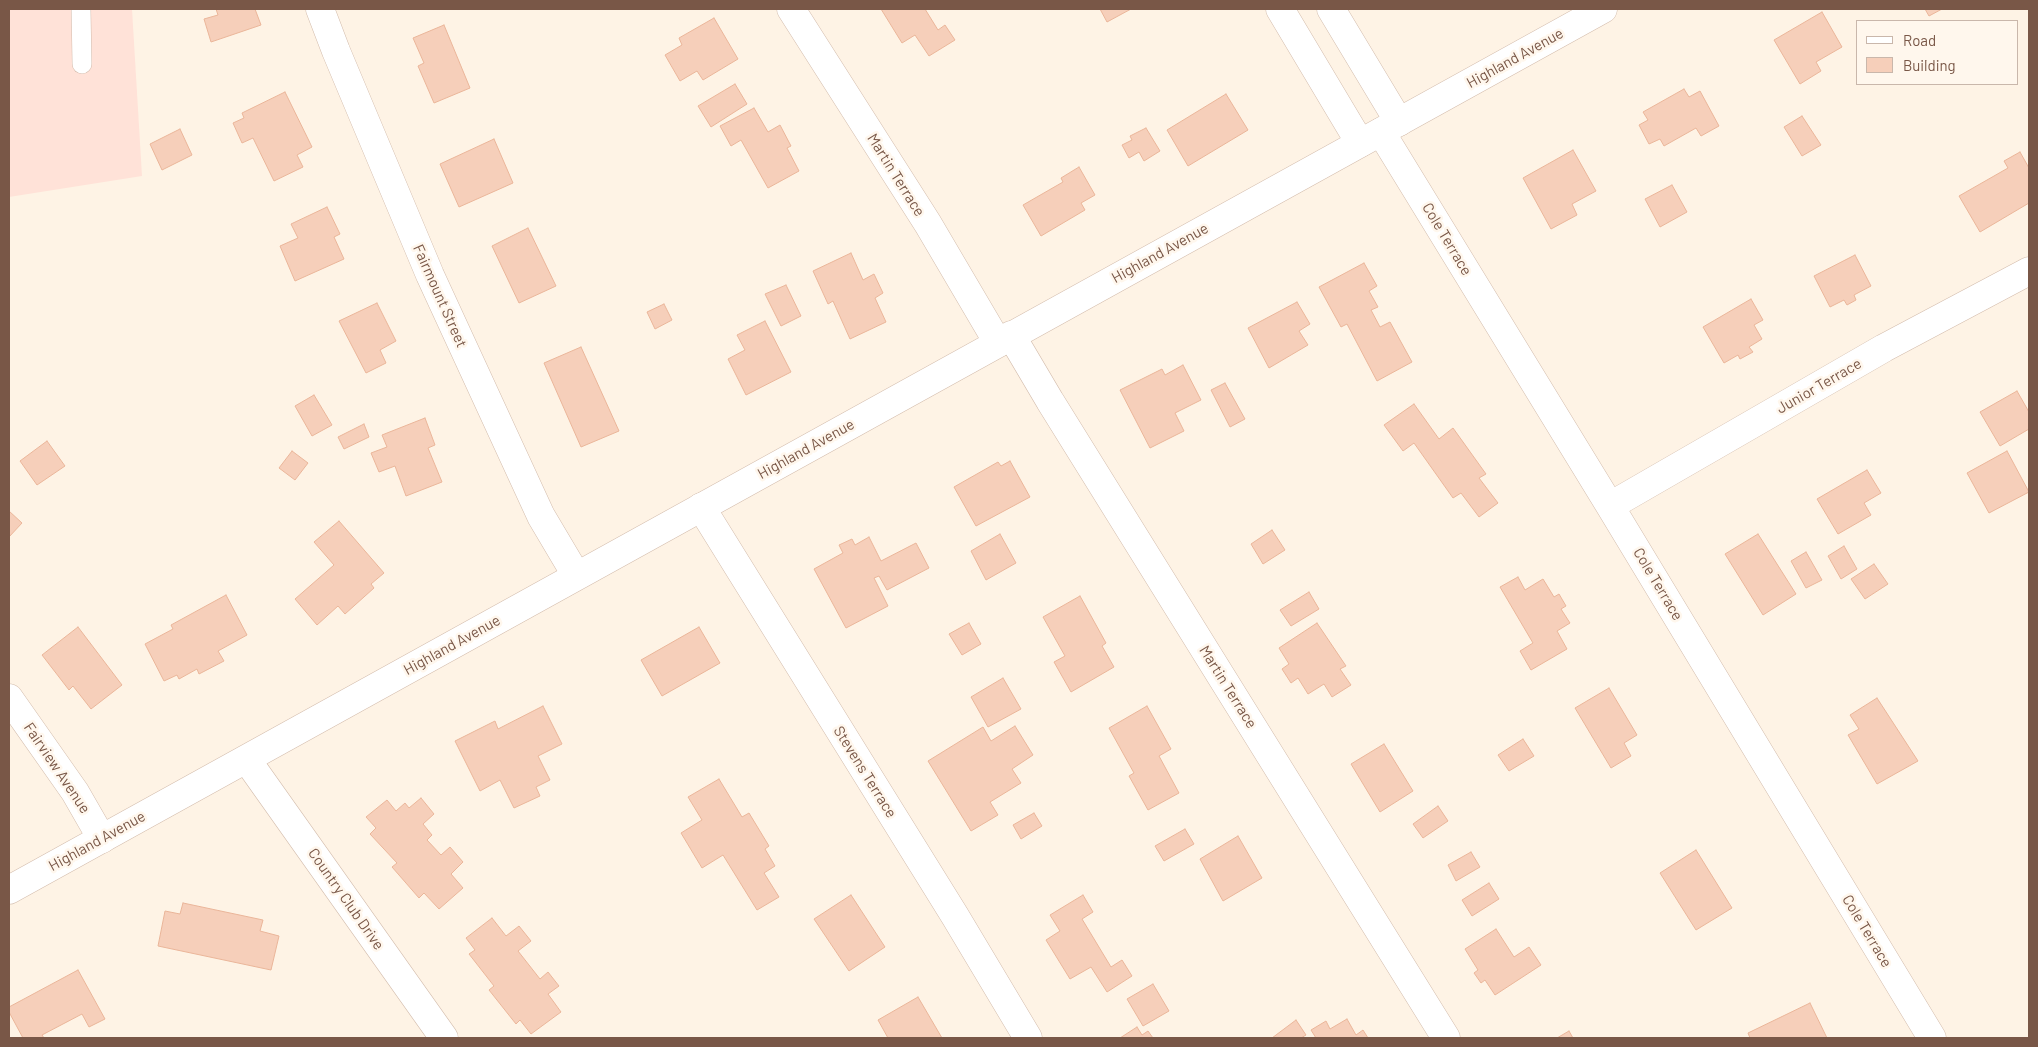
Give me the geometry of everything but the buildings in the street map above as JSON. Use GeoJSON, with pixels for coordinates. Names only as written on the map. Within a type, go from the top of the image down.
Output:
{"type":"FeatureCollection","features":[{"type":"Feature","properties":{"kind":"street","name":"Fairmount Street"},"geometry":{"type":"LineString","coordinates":[[320,9],[430,274],[541,516],[576,575]]}},
{"type":"Feature","properties":{"kind":"street","name":"Martin Terrace"},"geometry":{"type":"LineString","coordinates":[[791,9],[928,224],[1055,410],[1446,1038]]}},
{"type":"Feature","properties":{"kind":"street","name":"Cole Terrace"},"geometry":{"type":"LineString","coordinates":[[1280,9],[1380,132],[1610,506],[1932,1038]]}},
{"type":"Feature","properties":{"kind":"street","name":"Cole Terrace"},"geometry":{"type":"LineString","coordinates":[[1331,9],[1380,132]]}},
{"type":"Feature","properties":{"kind":"street","name":"Highland Avenue"},"geometry":{"type":"LineString","coordinates":[[9,890],[1603,9]]}},
{"type":"Feature","properties":{"kind":"street","name":"Junior Terrace"},"geometry":{"type":"LineString","coordinates":[[1610,506],[1884,348],[2029,271]]}},
{"type":"Feature","properties":{"kind":"street","name":"Stevens Terrace"},"geometry":{"type":"LineString","coordinates":[[701,507],[945,900],[1028,1038]]}},
{"type":"Feature","properties":{"kind":"street","name":"Fairview Avenue"},"geometry":{"type":"LineString","coordinates":[[9,698],[75,792],[102,839]]}},
{"type":"Feature","properties":{"kind":"street","name":"Country Club Drive"},"geometry":{"type":"LineString","coordinates":[[247,760],[444,1038]]}},
{"type":"Feature","properties":{"kind":"lane"},"geometry":{"type":"LineString","coordinates":[[81,9],[82,64]]}},
{"type":"Feature","properties":{"kind":"shaded area"},"geometry":{"type":"Polygon","coordinates":[[[9,9],[132,9],[142,176],[9,197],[9,9]]]}}]}
